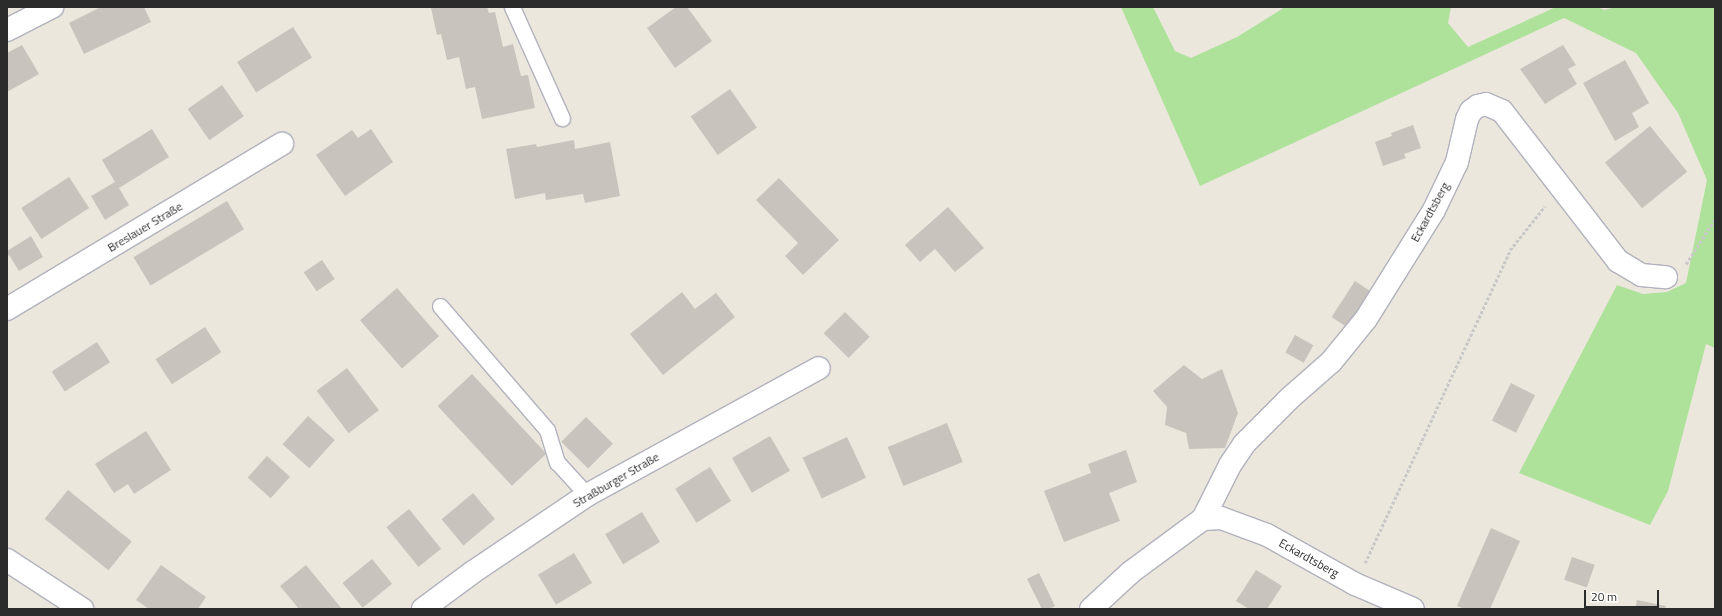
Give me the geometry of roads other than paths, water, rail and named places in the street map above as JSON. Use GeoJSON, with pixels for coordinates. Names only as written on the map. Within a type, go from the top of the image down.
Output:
{"type":"FeatureCollection","features":[{"type":"Feature","properties":{"kind":"street"},"geometry":{"type":"LineString","coordinates":[[7,30],[52,7]]}},
{"type":"Feature","properties":{"kind":"street","name":"Eckardtsberg"},"geometry":{"type":"LineString","coordinates":[[1091,609],[1131,572],[1203,519],[1230,465],[1244,444],[1291,397],[1331,362],[1366,319],[1434,210],[1457,162],[1467,119],[1471,111],[1478,106],[1486,104],[1502,111],[1601,237],[1618,261],[1641,275],[1666,277]]}},
{"type":"Feature","properties":{"kind":"street","name":"Breslauer Straße"},"geometry":{"type":"LineString","coordinates":[[7,309],[282,144]]}},
{"type":"Feature","properties":{"kind":"street","name":"Straßburger Straße"},"geometry":{"type":"LineString","coordinates":[[423,609],[473,572],[587,495],[819,368]]}},
{"type":"Feature","properties":{"kind":"street","name":"Eckardtsberg"},"geometry":{"type":"LineString","coordinates":[[1203,519],[1221,518],[1267,535],[1355,584],[1412,609]]}},
{"type":"Feature","properties":{"kind":"street"},"geometry":{"type":"LineString","coordinates":[[7,560],[82,609]]}},
{"type":"Feature","properties":{"kind":"lane"},"geometry":{"type":"LineString","coordinates":[[512,7],[562,118]]}},
{"type":"Feature","properties":{"kind":"lane"},"geometry":{"type":"LineString","coordinates":[[440,306],[547,430],[557,462],[587,495]]}}]}
